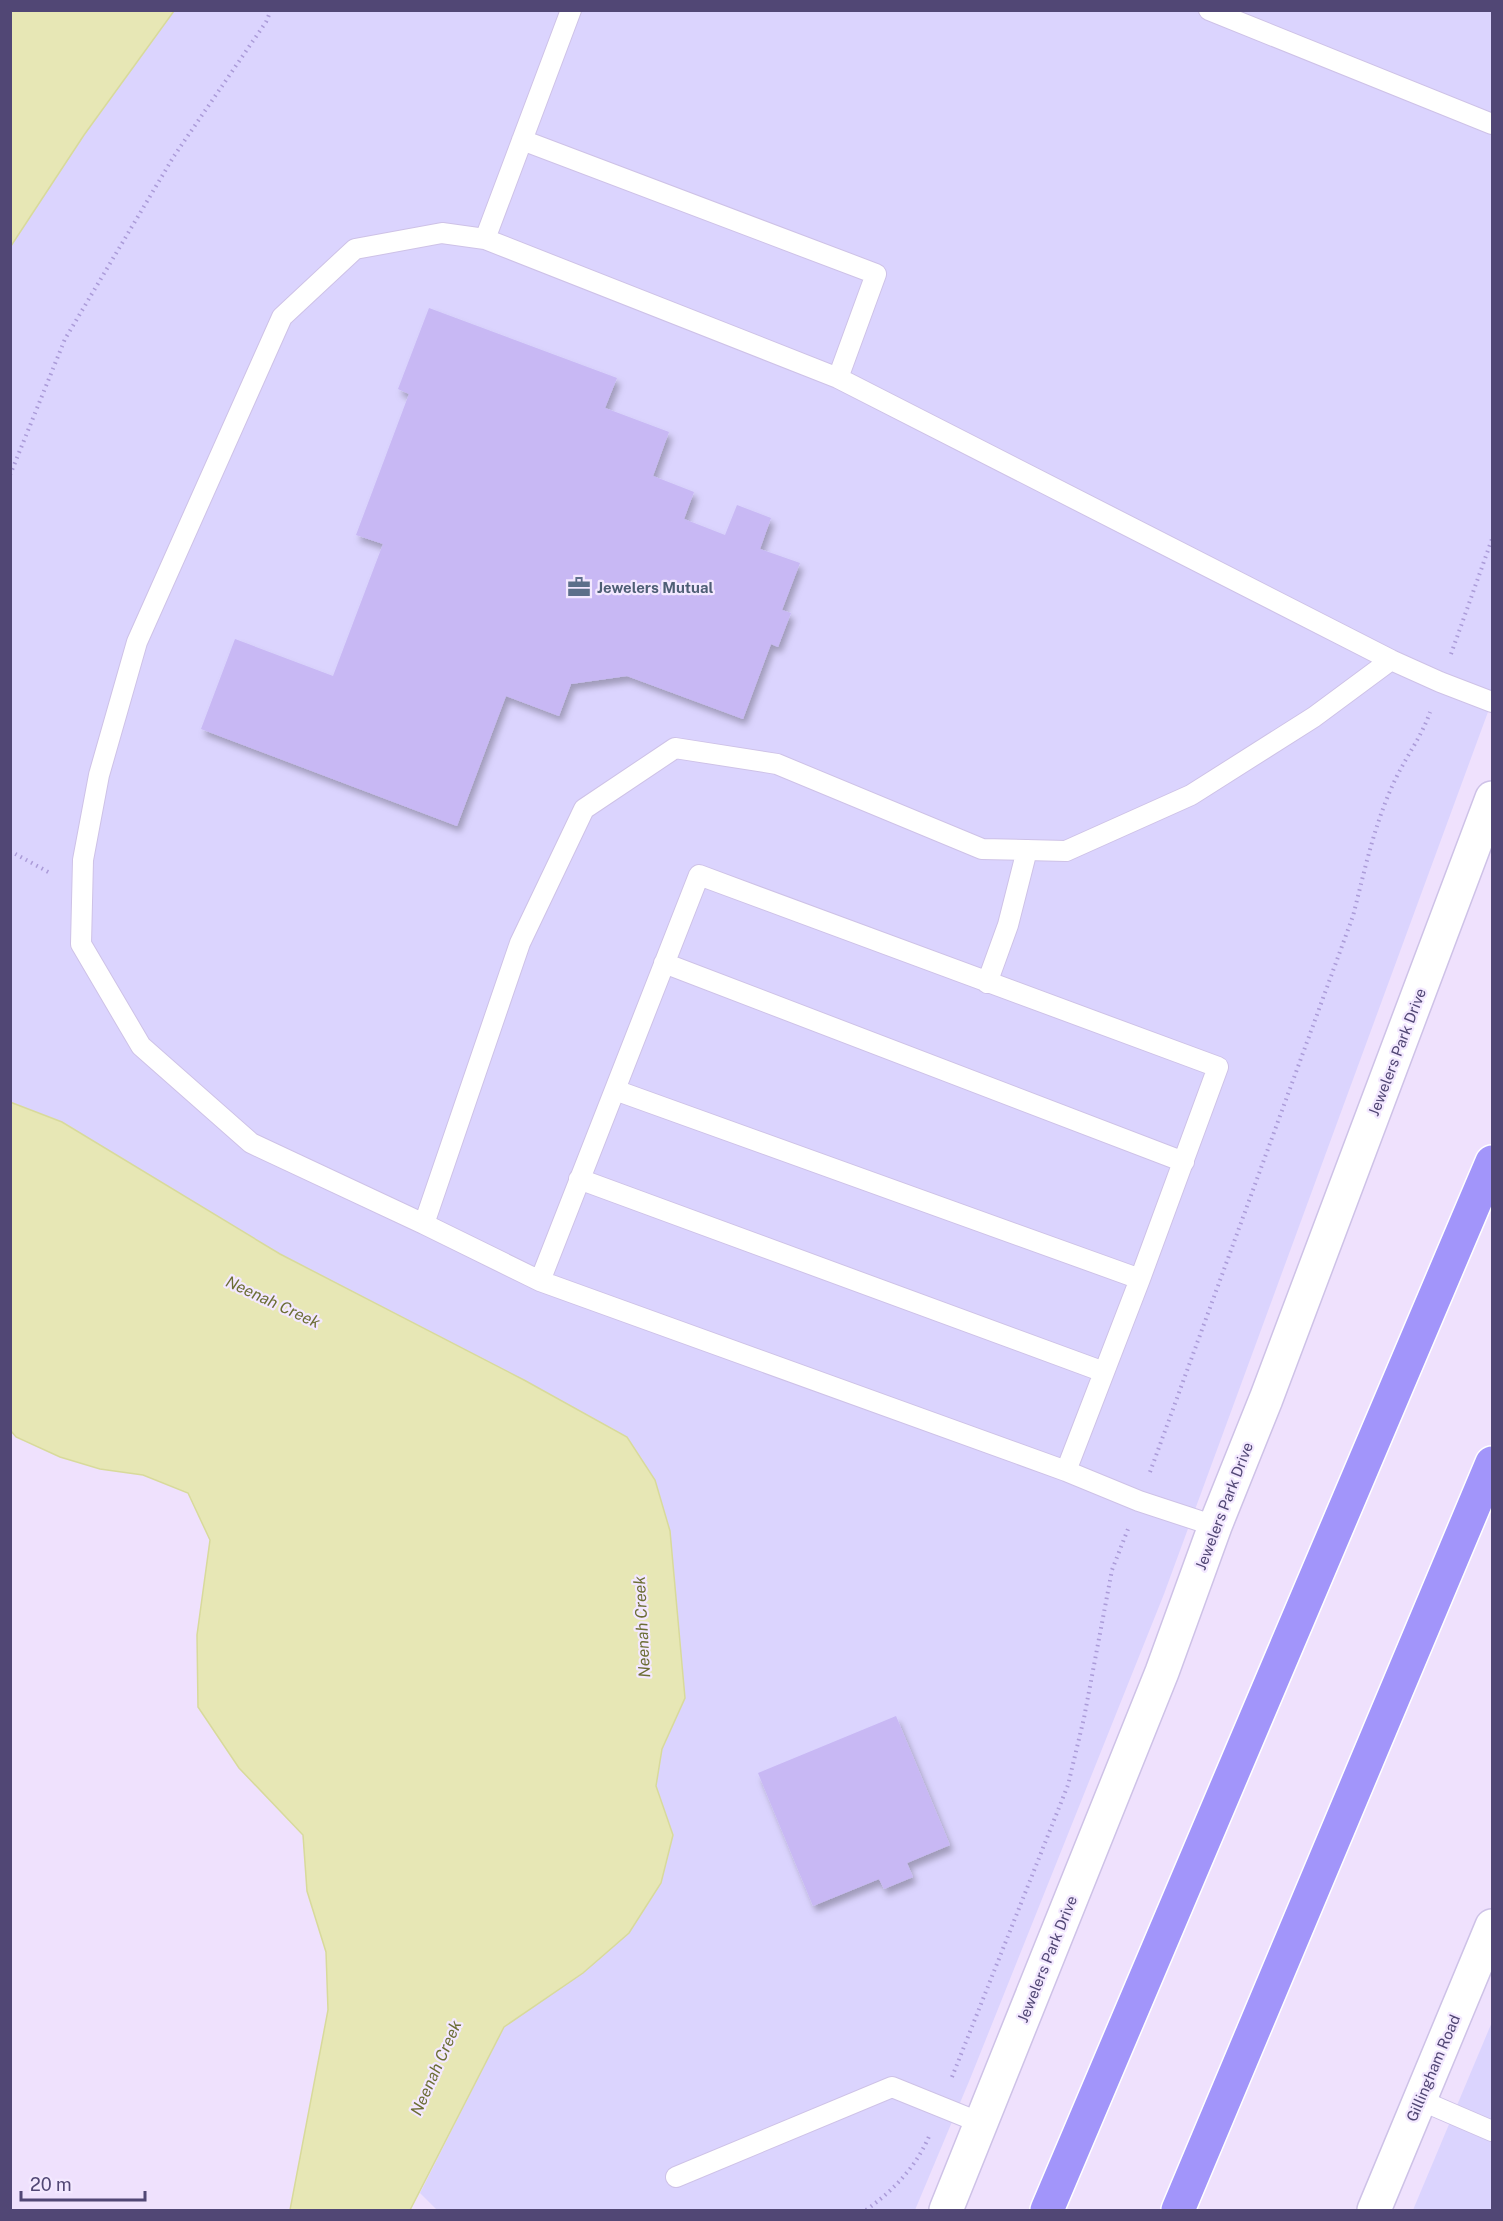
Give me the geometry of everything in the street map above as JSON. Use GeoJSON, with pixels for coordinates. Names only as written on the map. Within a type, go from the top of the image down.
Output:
{"type":"FeatureCollection","features":[{"type":"Feature","properties":{"kind":"highway"},"geometry":{"type":"LineString","coordinates":[[1047,2211],[1492,1162]]}},
{"type":"Feature","properties":{"kind":"highway"},"geometry":{"type":"LineString","coordinates":[[1178,2211],[1492,1463]]}},
{"type":"Feature","properties":{"kind":"street","name":"Jewelers Park Drive"},"geometry":{"type":"LineString","coordinates":[[945,2211],[1162,1672],[1215,1526],[1270,1388],[1492,798]]}},
{"type":"Feature","properties":{"kind":"street","name":"Gillingham Road"},"geometry":{"type":"LineString","coordinates":[[1374,2211],[1492,1926]]}},
{"type":"Feature","properties":{"kind":"lane"},"geometry":{"type":"LineString","coordinates":[[485,239],[571,10]]}},
{"type":"Feature","properties":{"kind":"lane"},"geometry":{"type":"LineString","coordinates":[[1209,10],[1492,124]]}},
{"type":"Feature","properties":{"kind":"lane"},"geometry":{"type":"LineString","coordinates":[[522,140],[876,274],[838,378]]}},
{"type":"Feature","properties":{"kind":"lane"},"geometry":{"type":"LineString","coordinates":[[1215,1526],[540,1281],[251,1143],[141,1046],[81,944],[83,860],[99,775],[137,642],[282,317],[355,249],[442,233],[485,239],[838,378],[1391,660],[1492,702]]}},
{"type":"Feature","properties":{"kind":"lane"},"geometry":{"type":"LineString","coordinates":[[424,1224],[520,943],[584,808],[675,748],[777,764],[982,849],[1066,851],[1191,795],[1314,717],[1391,660]]}},
{"type":"Feature","properties":{"kind":"lane"},"geometry":{"type":"LineString","coordinates":[[987,983],[1008,925],[1027,850]]}},
{"type":"Feature","properties":{"kind":"lane"},"geometry":{"type":"LineString","coordinates":[[540,1281],[699,875],[1218,1067],[1066,1471]]}},
{"type":"Feature","properties":{"kind":"lane"},"geometry":{"type":"LineString","coordinates":[[664,963],[1184,1162]]}},
{"type":"Feature","properties":{"kind":"lane"},"geometry":{"type":"LineString","coordinates":[[615,1090],[1140,1279]]}},
{"type":"Feature","properties":{"kind":"lane"},"geometry":{"type":"LineString","coordinates":[[579,1179],[1104,1372]]}},
{"type":"Feature","properties":{"kind":"lane"},"geometry":{"type":"LineString","coordinates":[[676,2177],[892,2087],[981,2123]]}},
{"type":"Feature","properties":{"kind":"lane"},"geometry":{"type":"LineString","coordinates":[[1420,2100],[1492,2131]]}},
{"type":"Feature","properties":{"kind":"path"},"geometry":{"type":"LineString","coordinates":[[10,475],[65,339],[174,156],[272,10]]}},
{"type":"Feature","properties":{"kind":"path"},"geometry":{"type":"LineString","coordinates":[[866,2211],[904,2178],[926,2145],[1068,1785],[1084,1718],[1112,1570],[1166,1431],[1353,916],[1371,844],[1396,777],[1424,731],[1492,539]]}},
{"type":"Feature","properties":{"kind":"path"},"geometry":{"type":"LineString","coordinates":[[10,851],[82,890]]}},
{"type":"Feature","properties":{"kind":"shaded area"},"geometry":{"type":"Polygon","coordinates":[[[174,11],[1492,11],[1492,701],[1164,1594],[970,2079],[915,2210],[437,2210],[420,2193],[504,2027],[583,1973],[673,1835],[656,1786],[662,1749],[685,1698],[280,1254],[62,1122],[11,1102],[10,246],[84,135],[174,11]]]}},
{"type":"Feature","properties":{"kind":"shaded area"},"geometry":{"type":"Polygon","coordinates":[[[1492,2022],[1492,2210],[1413,2210],[1492,2022]]]}},
{"type":"Feature","properties":{"kind":"water"},"geometry":{"type":"Polygon","coordinates":[[[11,10],[174,11],[84,135],[11,246],[11,10]]]}},
{"type":"Feature","properties":{"kind":"water","name":"Neenah Creek"},"geometry":{"type":"Polygon","coordinates":[[[10,1102],[62,1122],[280,1254],[524,1380],[627,1437],[655,1480],[670,1531],[685,1698],[662,1749],[656,1786],[673,1835],[661,1883],[629,1933],[583,1973],[504,2027],[410,2210],[290,2210],[328,2010],[326,1952],[307,1891],[303,1835],[239,1768],[198,1707],[197,1635],[210,1540],[188,1493],[143,1475],[100,1469],[60,1457],[16,1437],[11,1431],[10,1102]]]}},
{"type":"Feature","properties":{"kind":"building","name":"Jewelers Mutual"},"geometry":{"type":"Polygon","coordinates":[[[429,308],[617,378],[605,408],[669,432],[653,476],[694,492],[684,519],[725,535],[737,505],[771,518],[760,549],[800,563],[782,610],[791,613],[778,647],[771,644],[743,719],[627,676],[571,684],[559,716],[506,696],[457,826],[201,729],[235,639],[333,676],[383,544],[356,535],[409,394],[398,389],[429,308]]]}},
{"type":"Feature","properties":{"kind":"building"},"geometry":{"type":"Polygon","coordinates":[[[896,1716],[950,1845],[907,1863],[913,1877],[884,1889],[879,1879],[813,1906],[758,1773],[896,1716]]]}},
{"type":"Feature","properties":{"kind":"place","name":"Jewelers Mutual"},"geometry":{"type":"Point","coordinates":[579,587]}}]}
